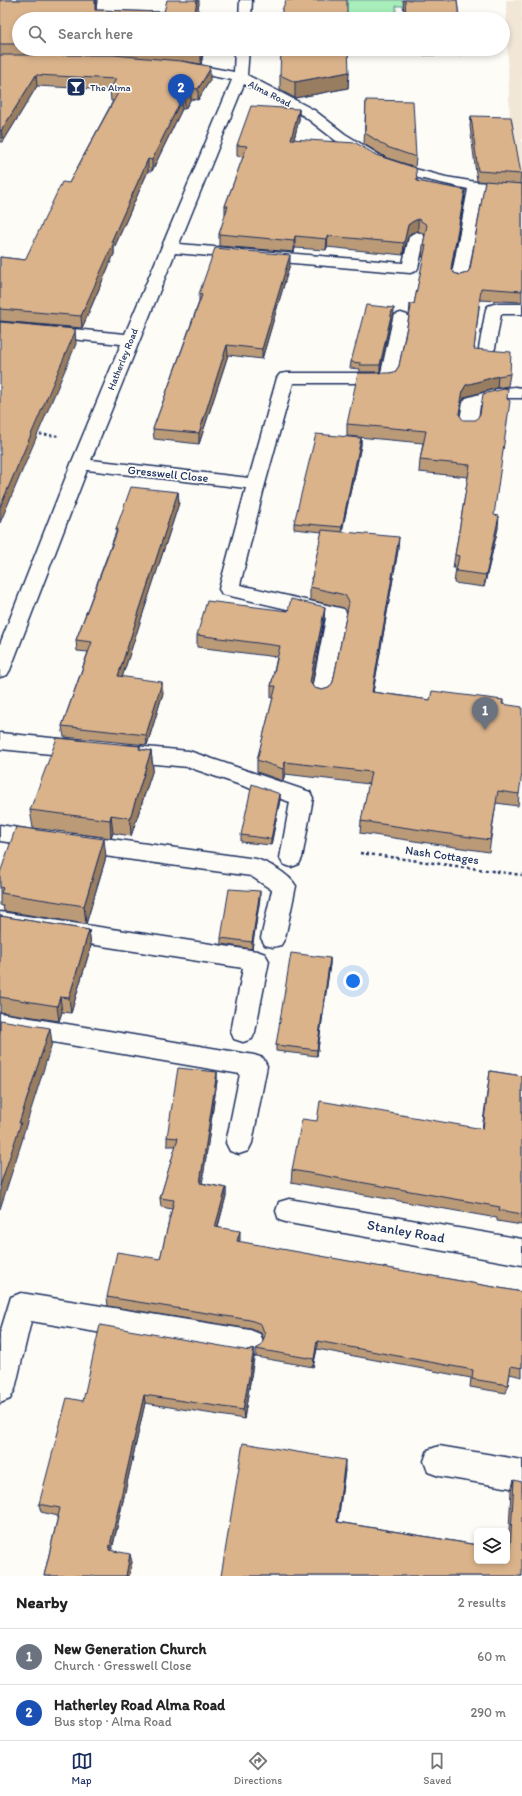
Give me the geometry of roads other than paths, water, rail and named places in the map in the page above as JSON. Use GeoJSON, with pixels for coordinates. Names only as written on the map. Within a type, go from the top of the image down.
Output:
{"type":"FeatureCollection","features":[{"type":"Feature","properties":{"kind":"street"},"geometry":{"type":"LineString","coordinates":[[245,12],[246,0]]}},
{"type":"Feature","properties":{"kind":"street","name":"Hatherley Road"},"geometry":{"type":"LineString","coordinates":[[0,670],[130,340],[240,77],[242,56]]}},
{"type":"Feature","properties":{"kind":"street","name":"Alma Road"},"geometry":{"type":"LineString","coordinates":[[167,64],[240,77],[310,113],[340,136],[381,162],[410,172],[476,186],[522,190]]}},
{"type":"Feature","properties":{"kind":"street"},"geometry":{"type":"LineString","coordinates":[[459,280],[476,186]]}},
{"type":"Feature","properties":{"kind":"street"},"geometry":{"type":"LineString","coordinates":[[169,248],[410,268],[417,237]]}},
{"type":"Feature","properties":{"kind":"street"},"geometry":{"type":"LineString","coordinates":[[487,348],[494,309],[522,309]]}},
{"type":"Feature","properties":{"kind":"street"},"geometry":{"type":"LineString","coordinates":[[321,694],[337,614],[229,589],[256,484],[286,378],[388,378],[401,318]]}},
{"type":"Feature","properties":{"kind":"street"},"geometry":{"type":"LineString","coordinates":[[0,327],[130,340]]}},
{"type":"Feature","properties":{"kind":"street"},"geometry":{"type":"LineString","coordinates":[[468,426],[472,402],[488,396],[508,392],[522,393]]}},
{"type":"Feature","properties":{"kind":"street","name":"Gresswell Close"},"geometry":{"type":"LineString","coordinates":[[80,464],[256,484]]}},
{"type":"Feature","properties":{"kind":"street"},"geometry":{"type":"LineString","coordinates":[[0,741],[189,759],[302,798],[291,858]]}},
{"type":"Feature","properties":{"kind":"street"},"geometry":{"type":"LineString","coordinates":[[0,833],[256,868],[284,886],[274,938]]}},
{"type":"Feature","properties":{"kind":"street"},"geometry":{"type":"LineString","coordinates":[[0,920],[257,961],[243,1032]]}},
{"type":"Feature","properties":{"kind":"street"},"geometry":{"type":"LineString","coordinates":[[0,1023],[254,1066],[239,1143]]}},
{"type":"Feature","properties":{"kind":"street","name":"Stanley Road"},"geometry":{"type":"LineString","coordinates":[[289,1211],[522,1252]]}},
{"type":"Feature","properties":{"kind":"street"},"geometry":{"type":"LineString","coordinates":[[0,1389],[21,1306],[250,1344]]}},
{"type":"Feature","properties":{"kind":"street"},"geometry":{"type":"LineString","coordinates":[[439,1461],[522,1475]]}},
{"type":"Feature","properties":{"kind":"place","name":"The Alma"},"geometry":{"type":"Point","coordinates":[76,87]}},
{"type":"Feature","properties":{"kind":"place","name":"Hatherley Road Alma Road"},"geometry":{"type":"Point","coordinates":[181,107]}},
{"type":"Feature","properties":{"kind":"place","name":"New Generation Church"},"geometry":{"type":"Point","coordinates":[485,730]}}]}
